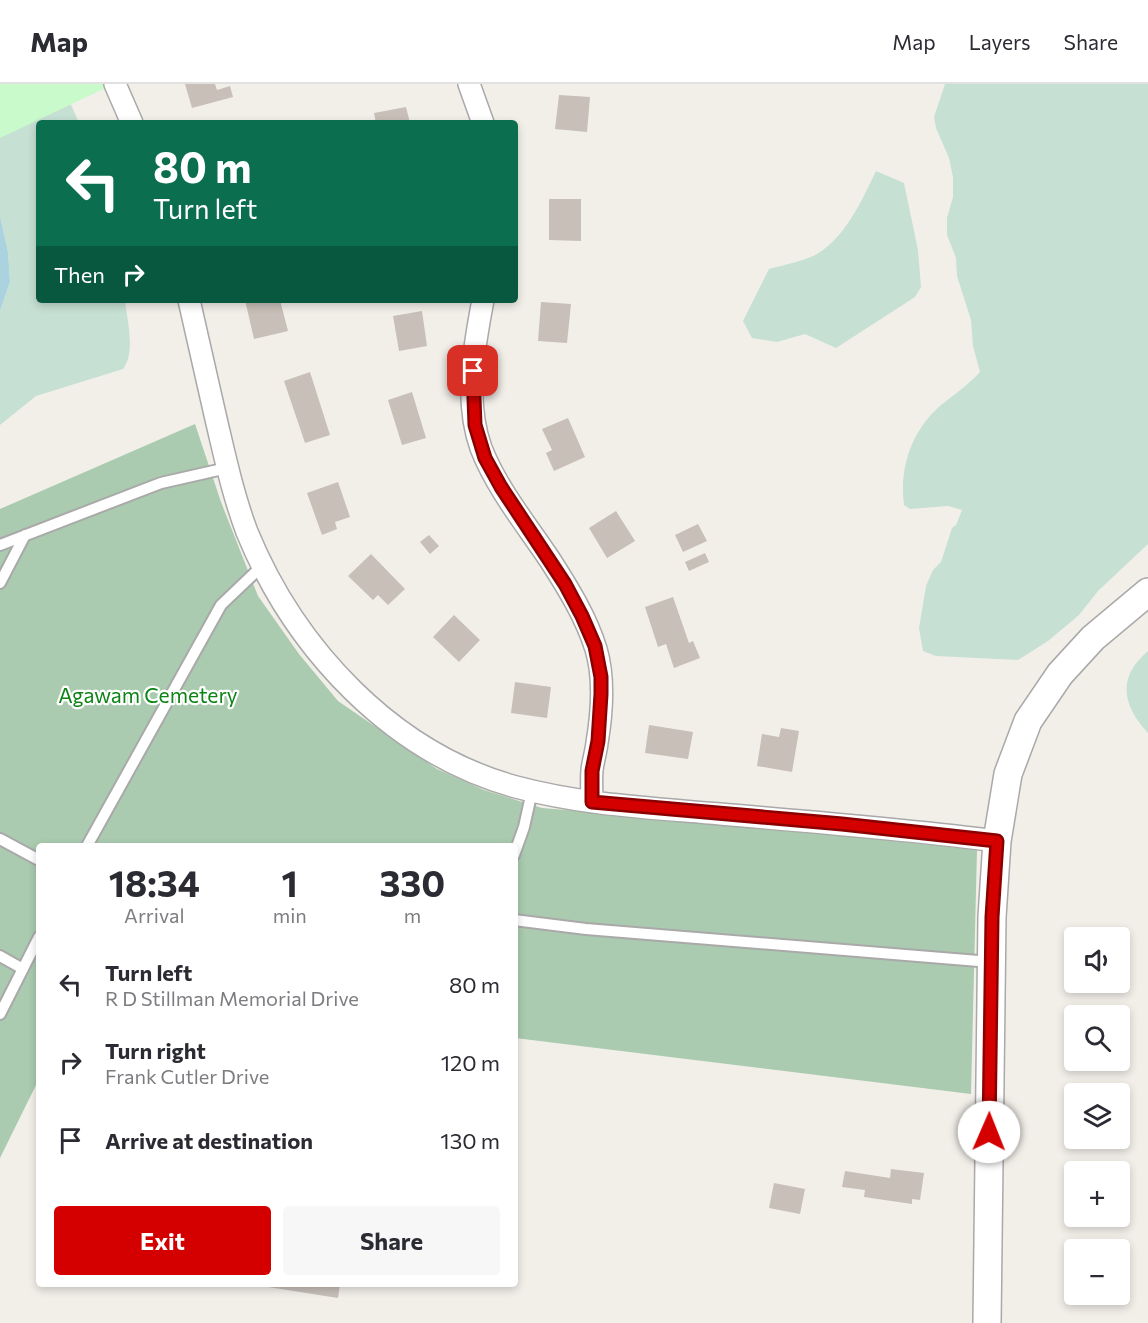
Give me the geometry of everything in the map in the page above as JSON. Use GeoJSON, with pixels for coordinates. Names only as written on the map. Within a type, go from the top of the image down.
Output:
{"type":"FeatureCollection","features":[{"type":"Feature","properties":{"kind":"street"},"geometry":{"type":"LineString","coordinates":[[115,84],[131,120]]}},
{"type":"Feature","properties":{"kind":"street"},"geometry":{"type":"LineString","coordinates":[[469,84],[482,120]]}},
{"type":"Feature","properties":{"kind":"street"},"geometry":{"type":"LineString","coordinates":[[190,303],[238,508],[263,565],[284,605],[316,650],[336,673],[381,715],[416,742],[454,764],[496,781],[592,802],[842,824],[997,841]]}},
{"type":"Feature","properties":{"kind":"street"},"geometry":{"type":"LineString","coordinates":[[483,303],[472,385],[478,438],[485,458],[501,487],[565,584],[589,630],[599,661],[601,711],[592,771],[592,802]]}},
{"type":"Feature","properties":{"kind":"street"},"geometry":{"type":"LineString","coordinates":[[987,1323],[992,917],[997,841],[1012,759],[1035,709],[1080,650],[1148,592]]}},
{"type":"Feature","properties":{"kind":"lane"},"geometry":{"type":"LineString","coordinates":[[0,545],[161,483],[228,468]]}},
{"type":"Feature","properties":{"kind":"lane"},"geometry":{"type":"LineString","coordinates":[[0,583],[25,535]]}},
{"type":"Feature","properties":{"kind":"lane"},"geometry":{"type":"LineString","coordinates":[[89,843],[221,605],[263,565]]}},
{"type":"Feature","properties":{"kind":"lane"},"geometry":{"type":"LineString","coordinates":[[518,844],[532,790]]}},
{"type":"Feature","properties":{"kind":"lane"},"geometry":{"type":"LineString","coordinates":[[0,839],[36,858]]}},
{"type":"Feature","properties":{"kind":"lane"},"geometry":{"type":"LineString","coordinates":[[518,920],[586,929],[991,962]]}},
{"type":"Feature","properties":{"kind":"lane"},"geometry":{"type":"LineString","coordinates":[[0,1014],[36,943]]}},
{"type":"Feature","properties":{"kind":"lane"},"geometry":{"type":"LineString","coordinates":[[0,956],[23,969]]}},
{"type":"Feature","properties":{"kind":"green space"},"geometry":{"type":"Polygon","coordinates":[[[0,84],[66,93],[78,120],[36,120],[36,303],[125,303],[129,326],[129,354],[123,369],[36,396],[0,425],[0,311],[10,282],[8,252],[0,216],[0,84]]]}},
{"type":"Feature","properties":{"kind":"green space"},"geometry":{"type":"Polygon","coordinates":[[[0,84],[114,84],[36,120],[0,138],[0,84]]]}},
{"type":"Feature","properties":{"kind":"green space"},"geometry":{"type":"Polygon","coordinates":[[[945,84],[1148,84],[1148,544],[1098,591],[1079,615],[1048,641],[1018,660],[936,656],[923,651],[919,628],[926,586],[933,570],[941,562],[952,528],[956,525],[962,510],[948,506],[910,509],[904,505],[906,463],[922,426],[941,405],[980,372],[973,346],[971,320],[957,276],[956,258],[947,235],[947,218],[953,197],[953,177],[949,158],[936,128],[934,117],[945,84]]]}},
{"type":"Feature","properties":{"kind":"green space"},"geometry":{"type":"Polygon","coordinates":[[[876,171],[904,183],[918,250],[921,287],[915,297],[836,348],[805,334],[777,342],[752,338],[743,321],[769,269],[813,256],[834,240],[851,219],[876,171]]]}},
{"type":"Feature","properties":{"kind":"green space","name":"Agawam Cemetery"},"geometry":{"type":"Polygon","coordinates":[[[195,424],[221,502],[258,596],[299,654],[338,701],[437,769],[484,790],[542,808],[762,826],[977,850],[971,1094],[518,1038],[518,843],[36,843],[36,1085],[0,1158],[0,509],[195,424]]]}},
{"type":"Feature","properties":{"kind":"green space"},"geometry":{"type":"Polygon","coordinates":[[[1148,651],[1148,733],[1139,723],[1128,702],[1127,691],[1131,671],[1148,651]]]}},
{"type":"Feature","properties":{"kind":"water"},"geometry":{"type":"Polygon","coordinates":[[[0,216],[8,252],[10,282],[0,311],[0,216]]]}},
{"type":"Feature","properties":{"kind":"building"},"geometry":{"type":"Polygon","coordinates":[[[185,84],[215,84],[217,90],[230,86],[233,97],[192,108],[185,84]]]}},
{"type":"Feature","properties":{"kind":"building"},"geometry":{"type":"Polygon","coordinates":[[[559,95],[590,97],[587,132],[555,129],[559,95]]]}},
{"type":"Feature","properties":{"kind":"building"},"geometry":{"type":"Polygon","coordinates":[[[406,107],[409,120],[375,120],[374,113],[406,107]]]}},
{"type":"Feature","properties":{"kind":"building"},"geometry":{"type":"Polygon","coordinates":[[[549,199],[581,199],[581,241],[549,240],[549,199]]]}},
{"type":"Feature","properties":{"kind":"building"},"geometry":{"type":"Polygon","coordinates":[[[541,302],[571,304],[567,343],[538,341],[541,302]]]}},
{"type":"Feature","properties":{"kind":"building"},"geometry":{"type":"Polygon","coordinates":[[[246,303],[281,303],[288,331],[254,339],[246,303]]]}},
{"type":"Feature","properties":{"kind":"building"},"geometry":{"type":"Polygon","coordinates":[[[422,311],[427,346],[399,351],[393,316],[422,311]]]}},
{"type":"Feature","properties":{"kind":"building"},"geometry":{"type":"Polygon","coordinates":[[[310,372],[330,435],[305,443],[284,381],[310,372]]]}},
{"type":"Feature","properties":{"kind":"building"},"geometry":{"type":"Polygon","coordinates":[[[412,392],[426,438],[402,445],[388,400],[412,392]]]}},
{"type":"Feature","properties":{"kind":"building"},"geometry":{"type":"Polygon","coordinates":[[[568,418],[585,457],[554,471],[546,453],[552,450],[542,429],[568,418]]]}},
{"type":"Feature","properties":{"kind":"building"},"geometry":{"type":"Polygon","coordinates":[[[338,482],[350,517],[335,522],[337,529],[322,535],[307,493],[338,482]]]}},
{"type":"Feature","properties":{"kind":"building"},"geometry":{"type":"Polygon","coordinates":[[[616,511],[635,541],[607,558],[589,528],[616,511]]]}},
{"type":"Feature","properties":{"kind":"building"},"geometry":{"type":"Polygon","coordinates":[[[698,524],[707,541],[683,552],[675,535],[698,524]]]}},
{"type":"Feature","properties":{"kind":"building"},"geometry":{"type":"Polygon","coordinates":[[[429,535],[439,546],[430,554],[420,542],[429,535]]]}},
{"type":"Feature","properties":{"kind":"building"},"geometry":{"type":"Polygon","coordinates":[[[705,553],[709,562],[689,571],[685,562],[705,553]]]}},
{"type":"Feature","properties":{"kind":"building"},"geometry":{"type":"Polygon","coordinates":[[[371,554],[405,589],[388,605],[378,595],[373,600],[348,576],[371,554]]]}},
{"type":"Feature","properties":{"kind":"building"},"geometry":{"type":"Polygon","coordinates":[[[673,597],[689,643],[693,641],[700,658],[674,668],[666,644],[658,647],[645,607],[673,597]]]}},
{"type":"Feature","properties":{"kind":"building"},"geometry":{"type":"Polygon","coordinates":[[[454,615],[480,640],[459,662],[433,637],[454,615]]]}},
{"type":"Feature","properties":{"kind":"building"},"geometry":{"type":"Polygon","coordinates":[[[515,682],[551,687],[547,718],[511,713],[515,682]]]}},
{"type":"Feature","properties":{"kind":"building"},"geometry":{"type":"Polygon","coordinates":[[[649,725],[693,732],[688,759],[645,753],[649,725]]]}},
{"type":"Feature","properties":{"kind":"building"},"geometry":{"type":"Polygon","coordinates":[[[781,728],[799,731],[792,772],[757,766],[762,734],[779,737],[781,728]]]}},
{"type":"Feature","properties":{"kind":"building"},"geometry":{"type":"Polygon","coordinates":[[[891,1169],[924,1173],[920,1200],[912,1199],[912,1204],[864,1197],[865,1190],[842,1187],[845,1171],[890,1178],[891,1169]]]}},
{"type":"Feature","properties":{"kind":"building"},"geometry":{"type":"Polygon","coordinates":[[[774,1183],[805,1189],[800,1214],[769,1208],[774,1183]]]}},
{"type":"Feature","properties":{"kind":"building"},"geometry":{"type":"Polygon","coordinates":[[[268,1287],[340,1287],[338,1298],[268,1287]]]}},
{"type":"Feature","properties":{"kind":"route"},"geometry":{"type":"LineString","coordinates":[[473,371],[472,399],[475,425],[485,458],[501,487],[565,584],[595,646],[601,677],[601,711],[592,771],[592,802],[906,830],[997,841],[992,917],[989,1132]]}}]}
